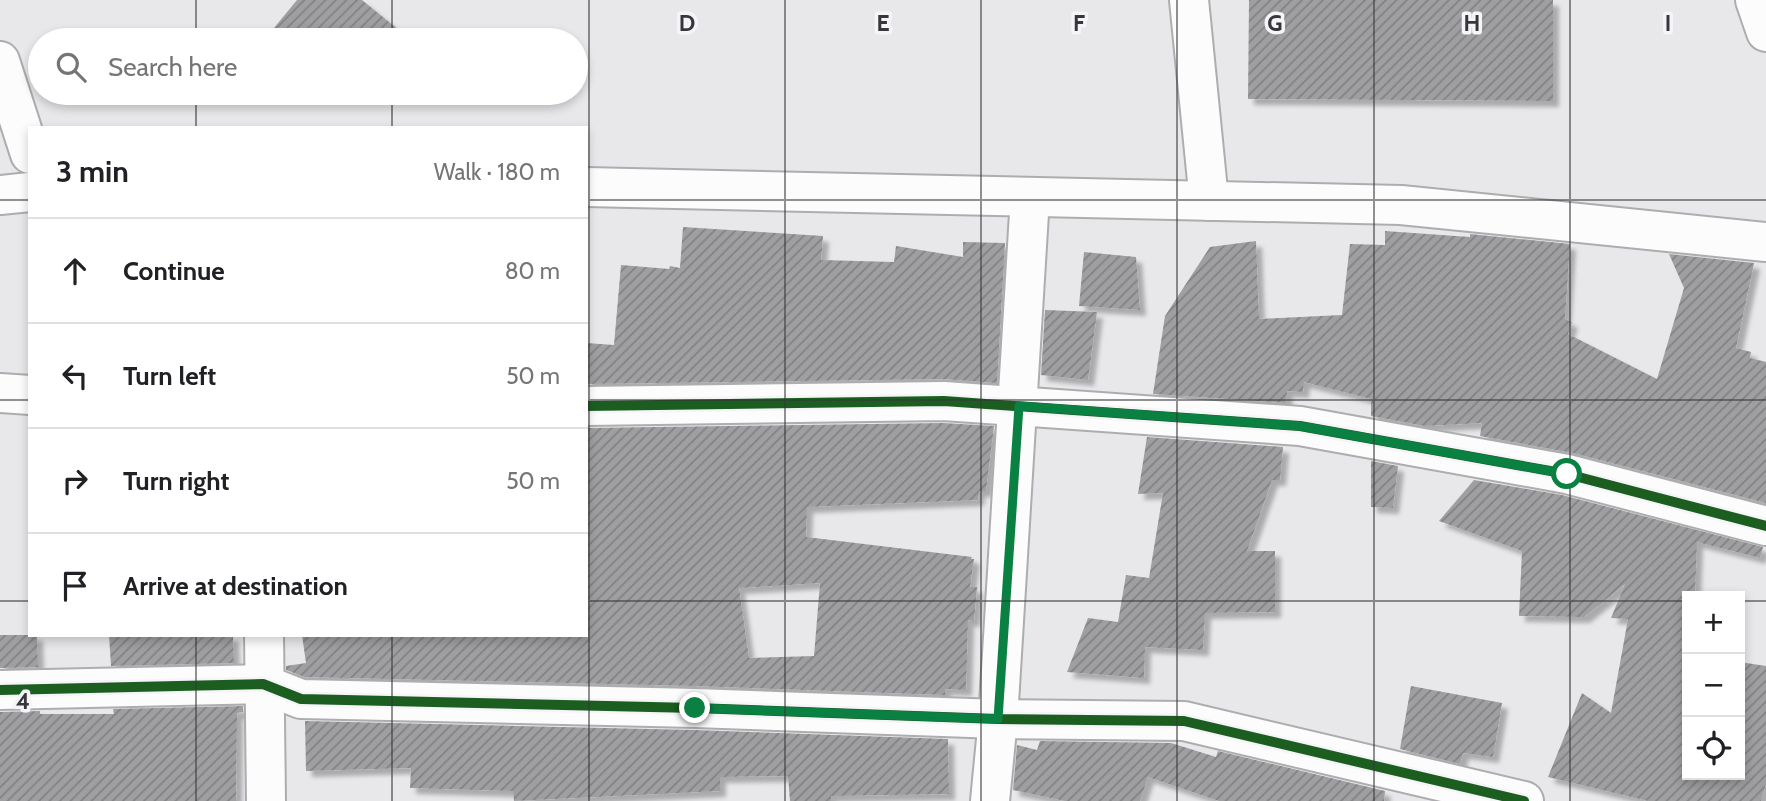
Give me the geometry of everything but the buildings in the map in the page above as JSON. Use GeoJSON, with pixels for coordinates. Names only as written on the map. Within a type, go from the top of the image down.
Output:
{"type":"FeatureCollection","features":[{"type":"Feature","properties":{"kind":"street"},"geometry":{"type":"LineString","coordinates":[[1189,0],[1209,201]]}},
{"type":"Feature","properties":{"kind":"street"},"geometry":{"type":"LineString","coordinates":[[1755,0],[1766,32]]}},
{"type":"Feature","properties":{"kind":"street"},"geometry":{"type":"LineString","coordinates":[[0,61],[28,148]]}},
{"type":"Feature","properties":{"kind":"street"},"geometry":{"type":"LineString","coordinates":[[588,187],[1401,205],[1766,242]]}},
{"type":"Feature","properties":{"kind":"street"},"geometry":{"type":"LineString","coordinates":[[0,195],[28,192]]}},
{"type":"Feature","properties":{"kind":"street"},"geometry":{"type":"LineString","coordinates":[[990,801],[1019,406],[1030,198]]}},
{"type":"Feature","properties":{"kind":"street"},"geometry":{"type":"LineString","coordinates":[[0,393],[28,395]]}},
{"type":"Feature","properties":{"kind":"street"},"geometry":{"type":"LineString","coordinates":[[588,406],[944,401],[1300,426],[1567,474],[1766,526]]}},
{"type":"Feature","properties":{"kind":"street"},"geometry":{"type":"LineString","coordinates":[[264,637],[265,801]]}},
{"type":"Feature","properties":{"kind":"street"},"geometry":{"type":"LineString","coordinates":[[0,690],[263,684],[301,699],[695,708],[998,719],[1184,721],[1524,801]]}},
{"type":"Feature","properties":{"kind":"cycle path"},"geometry":{"type":"LineString","coordinates":[[588,406],[944,401],[1300,426],[1567,474],[1766,526]]}},
{"type":"Feature","properties":{"kind":"cycle path"},"geometry":{"type":"LineString","coordinates":[[0,690],[263,684],[301,699],[695,708],[998,719],[1184,721],[1524,801]]}},
{"type":"Feature","properties":{"kind":"route"},"geometry":{"type":"LineString","coordinates":[[695,708],[980,716],[998,719],[1019,406],[1300,426],[1567,474]]}}]}
